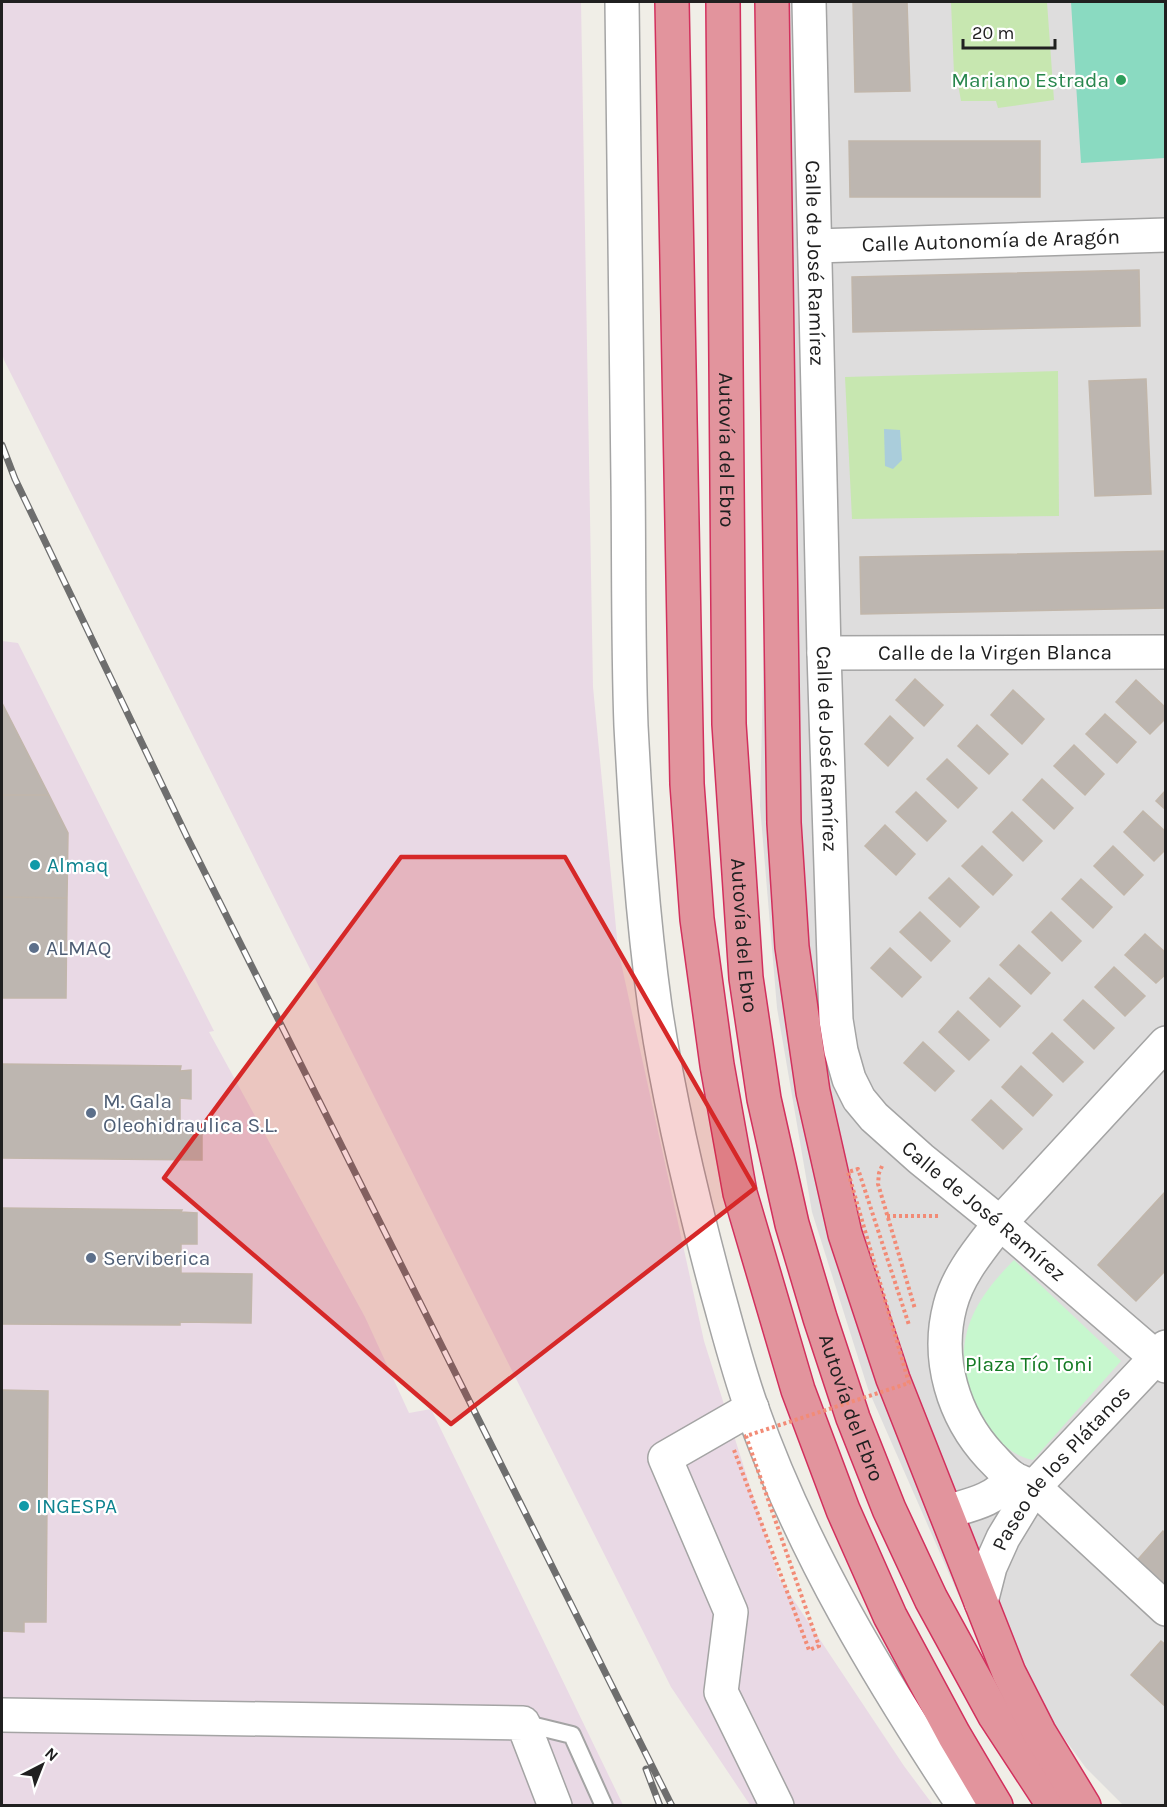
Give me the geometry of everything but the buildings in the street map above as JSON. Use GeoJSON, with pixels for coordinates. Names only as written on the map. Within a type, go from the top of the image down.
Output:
{"type":"FeatureCollection","features":[{"type":"Feature","properties":{"kind":"highway","name":"Autovía del Ebro"},"geometry":{"type":"LineString","coordinates":[[672,2],[687,784],[697,919],[717,1065],[740,1192],[798,1390],[843,1510],[890,1616],[954,1735],[996,1806]]}},
{"type":"Feature","properties":{"kind":"highway","name":"Autovía del Ebro"},"geometry":{"type":"LineString","coordinates":[[723,2],[729,724],[746,978],[764,1100],[792,1224],[820,1318],[853,1418],[889,1509],[931,1599],[995,1716],[1054,1806]]}},
{"type":"Feature","properties":{"kind":"highway"},"geometry":{"type":"LineString","coordinates":[[772,2],[784,823],[792,947],[813,1092],[845,1233],[893,1379],[1009,1673],[1039,1732],[1084,1806]]}},
{"type":"Feature","properties":{"kind":"street"},"geometry":{"type":"LineString","coordinates":[[622,2],[631,723],[641,874],[655,1006],[678,1130],[705,1245],[752,1408],[811,1551],[921,1740],[964,1806]]}},
{"type":"Feature","properties":{"kind":"street","name":"Calle de José Ramírez"},"geometry":{"type":"LineString","coordinates":[[809,2],[824,653],[836,1020],[841,1051],[849,1079],[859,1099],[874,1117],[1162,1357]]}},
{"type":"Feature","properties":{"kind":"street","name":"Calle Autonomía de Aragón"},"geometry":{"type":"LineString","coordinates":[[814,246],[1165,238]]}},
{"type":"Feature","properties":{"kind":"street","name":"Calle de la Virgen Blanca"},"geometry":{"type":"LineString","coordinates":[[824,653],[1166,652]]}},
{"type":"Feature","properties":{"kind":"street"},"geometry":{"type":"LineString","coordinates":[[1166,1043],[1000,1223],[968,1267],[950,1306],[945,1349],[954,1397],[965,1424],[980,1445],[1166,1609]]}},
{"type":"Feature","properties":{"kind":"street","name":"Paseo de los Plátanos"},"geometry":{"type":"LineString","coordinates":[[981,1602],[990,1567],[1024,1483],[1162,1357]]}},
{"type":"Feature","properties":{"kind":"street"},"geometry":{"type":"LineString","coordinates":[[752,1408],[665,1458],[731,1612],[721,1692],[777,1806]]}},
{"type":"Feature","properties":{"kind":"street"},"geometry":{"type":"LineString","coordinates":[[946,1512],[986,1501],[1024,1483]]}},
{"type":"Feature","properties":{"kind":"street"},"geometry":{"type":"LineString","coordinates":[[2,1715],[523,1723],[555,1806]]}},
{"type":"Feature","properties":{"kind":"lane"},"geometry":{"type":"LineString","coordinates":[[523,1723],[572,1735],[604,1806]]}},
{"type":"Feature","properties":{"kind":"path"},"geometry":{"type":"LineString","coordinates":[[902,1142],[879,1173],[878,1184],[916,1312]]}},
{"type":"Feature","properties":{"kind":"path"},"geometry":{"type":"LineString","coordinates":[[734,1450],[809,1650],[819,1646],[746,1436],[909,1383],[848,1172],[858,1169],[909,1325],[920,1322]]}},
{"type":"Feature","properties":{"kind":"path"},"geometry":{"type":"LineString","coordinates":[[887,1216],[940,1217],[962,1192]]}},
{"type":"Feature","properties":{"kind":"highlighted area"},"geometry":{"type":"Polygon","coordinates":[[[401,857],[565,857],[755,1188],[451,1424],[164,1178],[401,857]]]}},
{"type":"Feature","properties":{"kind":"shaded area"},"geometry":{"type":"Polygon","coordinates":[[[2,2],[581,2],[593,687],[618,949],[704,1341],[779,1578],[904,1766],[933,1805],[750,1805],[671,1687],[4,360],[2,353],[2,2]]]}},
{"type":"Feature","properties":{"kind":"shaded area"},"geometry":{"type":"Polygon","coordinates":[[[779,2],[1165,2],[1165,1805],[1123,1805],[1086,1768],[958,1594],[868,1389],[812,1212],[777,1008],[760,806],[779,2]]]}},
{"type":"Feature","properties":{"kind":"shaded area"},"geometry":{"type":"Polygon","coordinates":[[[2,641],[18,643],[214,1031],[209,1032],[365,1317],[409,1413],[431,1409],[623,1805],[2,1806],[2,641]]]}},
{"type":"Feature","properties":{"kind":"green space"},"geometry":{"type":"Polygon","coordinates":[[[951,2],[1047,2],[1054,100],[998,108],[996,101],[961,101],[957,78],[954,74],[951,2]]]}},
{"type":"Feature","properties":{"kind":"green space","name":"Mariano Estrada"},"geometry":{"type":"Polygon","coordinates":[[[1071,2],[1165,2],[1165,158],[1081,163],[1071,2]]]}},
{"type":"Feature","properties":{"kind":"green space"},"geometry":{"type":"Polygon","coordinates":[[[1058,371],[1059,516],[852,519],[845,377],[1058,371]]]}},
{"type":"Feature","properties":{"kind":"green space","name":"Plaza Tío Toni"},"geometry":{"type":"Polygon","coordinates":[[[1014,1260],[1121,1361],[1033,1460],[1018,1455],[993,1433],[972,1400],[964,1379],[964,1349],[971,1320],[985,1294],[1014,1260]]]}},
{"type":"Feature","properties":{"kind":"water"},"geometry":{"type":"Polygon","coordinates":[[[884,429],[900,430],[902,460],[893,469],[885,466],[884,429]]]}},
{"type":"Feature","properties":{"kind":"railway"},"geometry":{"type":"LineString","coordinates":[[2,445],[15,479],[187,837],[672,1806]]}},
{"type":"Feature","properties":{"kind":"railway"},"geometry":{"type":"LineString","coordinates":[[646,1769],[660,1806]]}},
{"type":"Feature","properties":{"kind":"place","name":"Mariano Estrada"},"geometry":{"type":"Point","coordinates":[1121,80]}},
{"type":"Feature","properties":{"kind":"place","name":"Almaq"},"geometry":{"type":"Point","coordinates":[35,865]}},
{"type":"Feature","properties":{"kind":"place","name":"ALMAQ"},"geometry":{"type":"Point","coordinates":[34,948]}},
{"type":"Feature","properties":{"kind":"place","name":"M. Gala Oleohidraulica S.L."},"geometry":{"type":"Point","coordinates":[91,1113]}},
{"type":"Feature","properties":{"kind":"place","name":"Serviberica"},"geometry":{"type":"Point","coordinates":[91,1258]}},
{"type":"Feature","properties":{"kind":"place","name":"INGESPA"},"geometry":{"type":"Point","coordinates":[24,1506]}}]}
